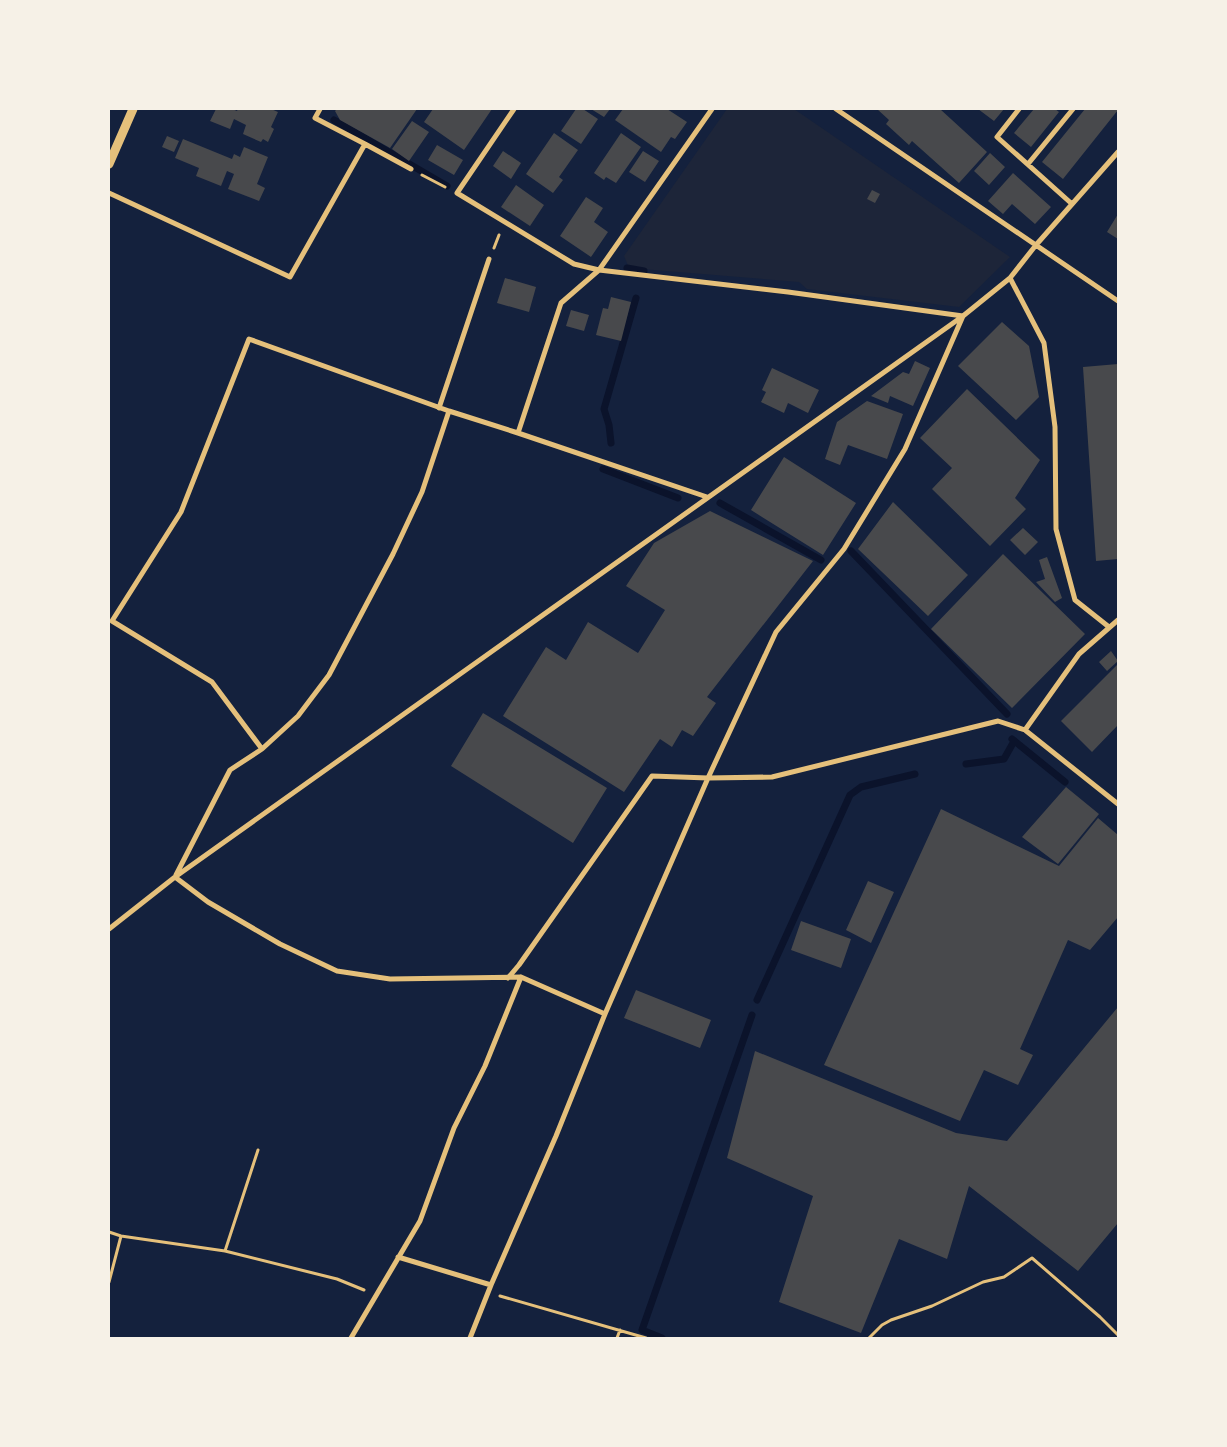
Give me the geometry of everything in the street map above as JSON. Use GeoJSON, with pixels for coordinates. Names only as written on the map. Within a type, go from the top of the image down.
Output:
{"type":"FeatureCollection","features":[{"type":"Feature","properties":{"kind":"street"},"geometry":{"type":"LineString","coordinates":[[109,164],[132,109]]}},
{"type":"Feature","properties":{"kind":"street"},"geometry":{"type":"LineString","coordinates":[[320,109],[315,118],[411,169]]}},
{"type":"Feature","properties":{"kind":"street"},"geometry":{"type":"LineString","coordinates":[[514,109],[457,193],[574,264],[599,270],[788,292],[963,316]]}},
{"type":"Feature","properties":{"kind":"street"},"geometry":{"type":"LineString","coordinates":[[518,432],[561,303],[599,270],[712,109]]}},
{"type":"Feature","properties":{"kind":"street"},"geometry":{"type":"LineString","coordinates":[[836,109],[1118,301]]}},
{"type":"Feature","properties":{"kind":"street"},"geometry":{"type":"LineString","coordinates":[[1019,109],[997,137],[1072,204]]}},
{"type":"Feature","properties":{"kind":"street"},"geometry":{"type":"LineString","coordinates":[[1028,164],[1073,109]]}},
{"type":"Feature","properties":{"kind":"street"},"geometry":{"type":"LineString","coordinates":[[109,193],[290,277],[365,144]]}},
{"type":"Feature","properties":{"kind":"street"},"geometry":{"type":"LineString","coordinates":[[109,929],[175,877],[963,316],[1010,278],[1036,245],[1118,152]]}},
{"type":"Feature","properties":{"kind":"street"},"geometry":{"type":"LineString","coordinates":[[439,408],[489,259]]}},
{"type":"Feature","properties":{"kind":"street"},"geometry":{"type":"LineString","coordinates":[[1010,278],[1044,343],[1055,427],[1056,530],[1075,600],[1109,627]]}},
{"type":"Feature","properties":{"kind":"street"},"geometry":{"type":"LineString","coordinates":[[470,1338],[556,1136],[605,1014],[708,778],[776,632],[844,549],[905,449],[963,316]]}},
{"type":"Feature","properties":{"kind":"street"},"geometry":{"type":"LineString","coordinates":[[262,749],[212,682],[112,622],[181,512],[249,339],[439,408],[518,432],[707,497]]}},
{"type":"Feature","properties":{"kind":"street"},"geometry":{"type":"LineString","coordinates":[[175,877],[230,770],[262,749],[298,716],[329,675],[393,554],[422,492],[449,411]]}},
{"type":"Feature","properties":{"kind":"street"},"geometry":{"type":"LineString","coordinates":[[1024,730],[1079,654],[1118,620]]}},
{"type":"Feature","properties":{"kind":"street"},"geometry":{"type":"LineString","coordinates":[[508,978],[652,776],[708,778],[772,777],[998,721],[1024,730],[1118,804]]}},
{"type":"Feature","properties":{"kind":"street"},"geometry":{"type":"LineString","coordinates":[[175,877],[208,902],[280,944],[337,971],[390,979],[522,977],[605,1014]]}},
{"type":"Feature","properties":{"kind":"street"},"geometry":{"type":"LineString","coordinates":[[351,1338],[420,1221],[454,1128],[485,1066],[522,977]]}},
{"type":"Feature","properties":{"kind":"street"},"geometry":{"type":"LineString","coordinates":[[398,1257],[491,1285]]}},
{"type":"Feature","properties":{"kind":"path"},"geometry":{"type":"LineString","coordinates":[[411,169],[457,193]]}},
{"type":"Feature","properties":{"kind":"path"},"geometry":{"type":"LineString","coordinates":[[489,259],[504,223]]}},
{"type":"Feature","properties":{"kind":"path"},"geometry":{"type":"LineString","coordinates":[[225,1251],[258,1150]]}},
{"type":"Feature","properties":{"kind":"path"},"geometry":{"type":"LineString","coordinates":[[109,1232],[121,1236],[225,1251],[337,1279],[376,1296]]}},
{"type":"Feature","properties":{"kind":"path"},"geometry":{"type":"LineString","coordinates":[[109,1282],[121,1236]]}},
{"type":"Feature","properties":{"kind":"path"},"geometry":{"type":"LineString","coordinates":[[869,1338],[876,1330],[891,1320],[932,1306],[983,1282],[1004,1278],[1032,1258],[1118,1335]]}},
{"type":"Feature","properties":{"kind":"path"},"geometry":{"type":"LineString","coordinates":[[488,1293],[646,1338]]}},
{"type":"Feature","properties":{"kind":"path"},"geometry":{"type":"LineString","coordinates":[[617,1338],[620,1330]]}},
{"type":"Feature","properties":{"kind":"shaded area"},"geometry":{"type":"Polygon","coordinates":[[[727,109],[794,109],[1010,257],[959,307],[807,289],[799,282],[629,268],[624,256],[727,109]]]}},
{"type":"Feature","properties":{"kind":"building"},"geometry":{"type":"Polygon","coordinates":[[[216,109],[232,109],[237,111],[238,109],[271,109],[278,112],[271,127],[274,129],[268,142],[263,139],[261,142],[243,134],[246,125],[234,119],[230,129],[210,121],[216,109]]]}},
{"type":"Feature","properties":{"kind":"building"},"geometry":{"type":"Polygon","coordinates":[[[337,109],[417,109],[390,148],[340,120],[335,111],[337,109]]]}},
{"type":"Feature","properties":{"kind":"building"},"geometry":{"type":"Polygon","coordinates":[[[433,109],[492,109],[464,150],[424,122],[433,109]]]}},
{"type":"Feature","properties":{"kind":"building"},"geometry":{"type":"Polygon","coordinates":[[[576,109],[583,109],[598,119],[581,144],[561,131],[576,109]]]}},
{"type":"Feature","properties":{"kind":"building"},"geometry":{"type":"Polygon","coordinates":[[[591,109],[610,109],[604,117],[591,109]]]}},
{"type":"Feature","properties":{"kind":"building"},"geometry":{"type":"Polygon","coordinates":[[[623,109],[667,109],[687,122],[675,139],[671,137],[661,152],[615,120],[623,109]]]}},
{"type":"Feature","properties":{"kind":"building"},"geometry":{"type":"Polygon","coordinates":[[[877,109],[940,109],[987,152],[959,183],[912,141],[909,145],[886,124],[889,120],[877,109]]]}},
{"type":"Feature","properties":{"kind":"building"},"geometry":{"type":"Polygon","coordinates":[[[978,109],[1004,109],[994,121],[978,109]]]}},
{"type":"Feature","properties":{"kind":"building"},"geometry":{"type":"Polygon","coordinates":[[[1034,109],[1055,109],[1059,112],[1031,147],[1014,133],[1034,109]]]}},
{"type":"Feature","properties":{"kind":"building"},"geometry":{"type":"Polygon","coordinates":[[[1085,109],[1118,110],[1063,179],[1042,162],[1085,109]]]}},
{"type":"Feature","properties":{"kind":"building"},"geometry":{"type":"Polygon","coordinates":[[[412,121],[429,132],[409,161],[392,149],[412,121]]]}},
{"type":"Feature","properties":{"kind":"building"},"geometry":{"type":"Polygon","coordinates":[[[554,133],[578,150],[559,177],[563,180],[553,193],[526,174],[554,133]]]}},
{"type":"Feature","properties":{"kind":"building"},"geometry":{"type":"Polygon","coordinates":[[[621,133],[641,147],[616,183],[606,177],[604,180],[594,173],[621,133]]]}},
{"type":"Feature","properties":{"kind":"building"},"geometry":{"type":"Polygon","coordinates":[[[167,136],[179,141],[174,152],[162,147],[167,136]]]}},
{"type":"Feature","properties":{"kind":"building"},"geometry":{"type":"Polygon","coordinates":[[[183,139],[232,159],[234,154],[240,157],[244,147],[268,157],[257,184],[265,188],[259,201],[228,189],[234,174],[227,171],[221,186],[196,176],[199,168],[175,158],[183,139]]]}},
{"type":"Feature","properties":{"kind":"building"},"geometry":{"type":"Polygon","coordinates":[[[437,145],[463,160],[454,175],[428,160],[437,145]]]}},
{"type":"Feature","properties":{"kind":"building"},"geometry":{"type":"Polygon","coordinates":[[[503,151],[521,163],[511,179],[493,166],[503,151]]]}},
{"type":"Feature","properties":{"kind":"building"},"geometry":{"type":"Polygon","coordinates":[[[643,151],[659,161],[645,182],[629,172],[643,151]]]}},
{"type":"Feature","properties":{"kind":"building"},"geometry":{"type":"Polygon","coordinates":[[[990,153],[1005,167],[989,185],[974,171],[990,153]]]}},
{"type":"Feature","properties":{"kind":"building"},"geometry":{"type":"Polygon","coordinates":[[[1013,173],[1051,207],[1035,224],[1012,204],[1003,214],[988,201],[1013,173]]]}},
{"type":"Feature","properties":{"kind":"building"},"geometry":{"type":"Polygon","coordinates":[[[516,185],[544,205],[530,226],[501,207],[516,185]]]}},
{"type":"Feature","properties":{"kind":"building"},"geometry":{"type":"Polygon","coordinates":[[[872,190],[880,194],[875,203],[867,199],[872,190]]]}},
{"type":"Feature","properties":{"kind":"building"},"geometry":{"type":"Polygon","coordinates":[[[586,197],[603,208],[594,222],[608,232],[591,257],[560,236],[586,197]]]}},
{"type":"Feature","properties":{"kind":"building"},"geometry":{"type":"Polygon","coordinates":[[[1118,214],[1118,239],[1107,232],[1118,214]]]}},
{"type":"Feature","properties":{"kind":"building"},"geometry":{"type":"Polygon","coordinates":[[[505,278],[536,287],[529,312],[497,303],[505,278]]]}},
{"type":"Feature","properties":{"kind":"building"},"geometry":{"type":"Polygon","coordinates":[[[611,297],[631,302],[621,341],[596,335],[603,308],[608,309],[611,297]]]}},
{"type":"Feature","properties":{"kind":"building"},"geometry":{"type":"Polygon","coordinates":[[[571,310],[589,315],[584,331],[566,326],[571,310]]]}},
{"type":"Feature","properties":{"kind":"building"},"geometry":{"type":"Polygon","coordinates":[[[1002,322],[1029,346],[1039,397],[1016,420],[958,366],[1002,322]]]}},
{"type":"Feature","properties":{"kind":"building"},"geometry":{"type":"Polygon","coordinates":[[[915,361],[930,368],[913,406],[890,396],[888,403],[871,396],[903,372],[909,374],[915,361]]]}},
{"type":"Feature","properties":{"kind":"building"},"geometry":{"type":"Polygon","coordinates":[[[1118,364],[1118,559],[1096,561],[1083,367],[1118,364]]]}},
{"type":"Feature","properties":{"kind":"building"},"geometry":{"type":"Polygon","coordinates":[[[772,368],[819,390],[808,413],[788,403],[784,413],[761,402],[766,392],[762,390],[772,368]]]}},
{"type":"Feature","properties":{"kind":"building"},"geometry":{"type":"Polygon","coordinates":[[[967,389],[1040,460],[1015,498],[1026,509],[990,546],[932,489],[952,468],[920,438],[967,389]]]}},
{"type":"Feature","properties":{"kind":"building"},"geometry":{"type":"Polygon","coordinates":[[[867,401],[903,414],[887,459],[848,445],[840,465],[825,459],[837,422],[867,401]]]}},
{"type":"Feature","properties":{"kind":"building"},"geometry":{"type":"Polygon","coordinates":[[[784,457],[856,503],[823,555],[751,510],[784,457]]]}},
{"type":"Feature","properties":{"kind":"building"},"geometry":{"type":"Polygon","coordinates":[[[893,502],[968,575],[928,616],[858,549],[893,502]]]}},
{"type":"Feature","properties":{"kind":"building"},"geometry":{"type":"Polygon","coordinates":[[[710,511],[813,561],[707,697],[716,703],[693,736],[682,730],[672,747],[660,739],[624,792],[503,716],[546,647],[566,660],[588,622],[638,653],[665,610],[626,586],[654,543],[710,511]]]}},
{"type":"Feature","properties":{"kind":"building"},"geometry":{"type":"Polygon","coordinates":[[[1023,528],[1038,542],[1025,555],[1010,540],[1023,528]]]}},
{"type":"Feature","properties":{"kind":"building"},"geometry":{"type":"Polygon","coordinates":[[[1003,554],[1085,634],[1012,708],[931,629],[1003,554]]]}},
{"type":"Feature","properties":{"kind":"building"},"geometry":{"type":"Polygon","coordinates":[[[1047,557],[1062,598],[1055,602],[1036,582],[1045,579],[1039,560],[1047,557]]]}},
{"type":"Feature","properties":{"kind":"building"},"geometry":{"type":"Polygon","coordinates":[[[1111,651],[1118,661],[1107,671],[1099,662],[1111,651]]]}},
{"type":"Feature","properties":{"kind":"building"},"geometry":{"type":"Polygon","coordinates":[[[1118,664],[1118,725],[1092,752],[1061,721],[1118,664]]]}},
{"type":"Feature","properties":{"kind":"building"},"geometry":{"type":"Polygon","coordinates":[[[483,713],[607,788],[573,843],[451,766],[483,713]]]}},
{"type":"Feature","properties":{"kind":"building"},"geometry":{"type":"Polygon","coordinates":[[[1066,787],[1099,814],[1058,864],[1022,837],[1066,787]]]}},
{"type":"Feature","properties":{"kind":"building"},"geometry":{"type":"Polygon","coordinates":[[[941,809],[1059,866],[1098,818],[1118,835],[1118,917],[1090,950],[1068,940],[1020,1049],[1033,1055],[1018,1085],[984,1070],[960,1121],[824,1065],[941,809]]]}},
{"type":"Feature","properties":{"kind":"building"},"geometry":{"type":"Polygon","coordinates":[[[868,881],[894,892],[871,943],[846,930],[868,881]]]}},
{"type":"Feature","properties":{"kind":"building"},"geometry":{"type":"Polygon","coordinates":[[[801,921],[851,939],[841,968],[791,950],[801,921]]]}},
{"type":"Feature","properties":{"kind":"building"},"geometry":{"type":"Polygon","coordinates":[[[636,990],[711,1020],[700,1048],[624,1018],[636,990]]]}},
{"type":"Feature","properties":{"kind":"building"},"geometry":{"type":"Polygon","coordinates":[[[1118,1007],[1118,1223],[1078,1271],[969,1186],[947,1259],[899,1239],[861,1333],[779,1302],[813,1196],[727,1158],[755,1051],[956,1133],[1007,1141],[1118,1007]]]}},
{"type":"Feature","properties":{"kind":"waterway"},"geometry":{"type":"LineString","coordinates":[[334,120],[447,186]]}},
{"type":"Feature","properties":{"kind":"waterway"},"geometry":{"type":"LineString","coordinates":[[627,268],[644,271]]}},
{"type":"Feature","properties":{"kind":"waterway"},"geometry":{"type":"LineString","coordinates":[[611,443],[609,425],[604,409],[636,298]]}},
{"type":"Feature","properties":{"kind":"waterway"},"geometry":{"type":"LineString","coordinates":[[603,469],[678,498]]}},
{"type":"Feature","properties":{"kind":"waterway"},"geometry":{"type":"LineString","coordinates":[[720,503],[821,560]]}},
{"type":"Feature","properties":{"kind":"waterway"},"geometry":{"type":"LineString","coordinates":[[851,551],[1007,714]]}},
{"type":"Feature","properties":{"kind":"waterway"},"geometry":{"type":"LineString","coordinates":[[1012,739],[1065,782]]}},
{"type":"Feature","properties":{"kind":"waterway"},"geometry":{"type":"LineString","coordinates":[[966,764],[1004,759],[1013,743]]}},
{"type":"Feature","properties":{"kind":"waterway"},"geometry":{"type":"LineString","coordinates":[[757,1000],[850,795],[861,787],[915,774]]}},
{"type":"Feature","properties":{"kind":"waterway"},"geometry":{"type":"LineString","coordinates":[[662,1338],[642,1330],[752,1015]]}}]}
